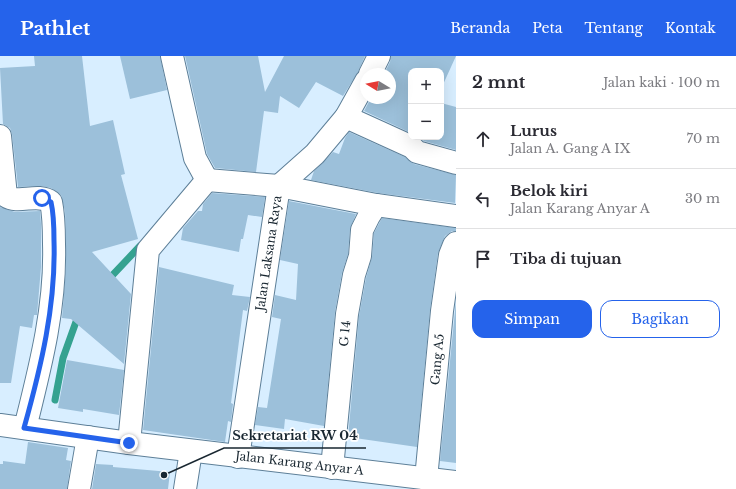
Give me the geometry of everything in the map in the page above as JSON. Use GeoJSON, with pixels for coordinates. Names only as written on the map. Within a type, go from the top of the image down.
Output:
{"type":"FeatureCollection","features":[{"type":"Feature","properties":{"kind":"street"},"geometry":{"type":"LineString","coordinates":[[172,56],[195,158],[206,180]]}},
{"type":"Feature","properties":{"kind":"street"},"geometry":{"type":"LineString","coordinates":[[373,68],[379,56]]}},
{"type":"Feature","properties":{"kind":"street","name":"Jalan Laksana Raya"},"geometry":{"type":"LineString","coordinates":[[238,457],[279,186],[315,154],[346,117],[360,92]]}},
{"type":"Feature","properties":{"kind":"street"},"geometry":{"type":"LineString","coordinates":[[346,117],[412,148],[417,152],[456,164]]}},
{"type":"Feature","properties":{"kind":"street"},"geometry":{"type":"LineString","coordinates":[[0,136],[6,196],[12,199],[47,199],[51,202],[53,214],[55,261],[50,316],[43,354],[24,428]]}},
{"type":"Feature","properties":{"kind":"street"},"geometry":{"type":"LineString","coordinates":[[206,180],[279,186],[376,205],[456,216]]}},
{"type":"Feature","properties":{"kind":"street"},"geometry":{"type":"LineString","coordinates":[[129,443],[148,250],[206,180]]}},
{"type":"Feature","properties":{"kind":"street","name":"G 14"},"geometry":{"type":"LineString","coordinates":[[332,468],[347,314],[354,275],[360,256],[362,230],[376,205]]}},
{"type":"Feature","properties":{"kind":"street","name":"Gang A5"},"geometry":{"type":"LineString","coordinates":[[426,479],[445,293],[450,255],[456,243]]}},
{"type":"Feature","properties":{"kind":"street","name":"Jalan Karang Anyar A"},"geometry":{"type":"LineString","coordinates":[[0,425],[238,457],[456,482]]}},
{"type":"Feature","properties":{"kind":"street"},"geometry":{"type":"LineString","coordinates":[[79,489],[88,437]]}},
{"type":"Feature","properties":{"kind":"street"},"geometry":{"type":"LineString","coordinates":[[185,489],[191,451]]}},
{"type":"Feature","properties":{"kind":"building"},"geometry":{"type":"Polygon","coordinates":[[[34,56],[82,56],[90,126],[113,120],[125,174],[121,175],[138,239],[92,252],[131,294],[124,364],[71,319],[62,318],[66,268],[66,239],[65,211],[61,195],[51,188],[42,186],[18,187],[12,134],[10,128],[3,124],[0,68],[35,66],[34,56]]]}},
{"type":"Feature","properties":{"kind":"building"},"geometry":{"type":"Polygon","coordinates":[[[120,56],[160,56],[167,90],[130,99],[120,56]]]}},
{"type":"Feature","properties":{"kind":"building"},"geometry":{"type":"Polygon","coordinates":[[[185,56],[258,56],[265,92],[284,56],[365,56],[358,72],[343,96],[316,82],[299,108],[280,96],[278,113],[264,111],[256,172],[215,168],[207,154],[185,56]]]}},
{"type":"Feature","properties":{"kind":"building"},"geometry":{"type":"Polygon","coordinates":[[[391,56],[456,56],[444,82],[444,68],[408,68],[408,132],[364,111],[368,104],[396,104],[396,68],[387,68],[391,56]]]}},
{"type":"Feature","properties":{"kind":"building"},"geometry":{"type":"Polygon","coordinates":[[[444,104],[456,107],[456,150],[423,140],[444,140],[444,104]]]}},
{"type":"Feature","properties":{"kind":"building"},"geometry":{"type":"Polygon","coordinates":[[[349,132],[405,157],[414,164],[456,175],[455,203],[378,193],[311,180],[314,171],[333,152],[339,154],[349,132]]]}},
{"type":"Feature","properties":{"kind":"building"},"geometry":{"type":"Polygon","coordinates":[[[212,193],[265,197],[262,217],[248,215],[239,252],[181,240],[183,228],[198,211],[202,211],[203,204],[212,193]]]}},
{"type":"Feature","properties":{"kind":"building"},"geometry":{"type":"Polygon","coordinates":[[[289,201],[356,214],[350,229],[348,254],[342,273],[335,312],[324,426],[285,419],[284,429],[255,425],[258,407],[267,408],[281,319],[272,317],[275,295],[296,300],[298,264],[280,260],[289,201]]]}},
{"type":"Feature","properties":{"kind":"building"},"geometry":{"type":"Polygon","coordinates":[[[0,207],[15,212],[40,211],[41,224],[41,267],[37,315],[34,315],[32,328],[20,326],[11,383],[0,383],[0,207]]]}},
{"type":"Feature","properties":{"kind":"building"},"geometry":{"type":"Polygon","coordinates":[[[382,218],[456,228],[456,231],[452,231],[445,236],[438,253],[430,310],[417,447],[348,437],[359,316],[366,278],[372,257],[374,233],[382,218]]]}},
{"type":"Feature","properties":{"kind":"building"},"geometry":{"type":"Polygon","coordinates":[[[159,267],[234,285],[232,295],[250,297],[247,311],[243,310],[231,403],[233,404],[231,422],[228,421],[225,442],[143,430],[159,267]]]}},
{"type":"Feature","properties":{"kind":"building"},"geometry":{"type":"Polygon","coordinates":[[[456,301],[456,463],[440,461],[456,301]]]}},
{"type":"Feature","properties":{"kind":"building"},"geometry":{"type":"Polygon","coordinates":[[[67,360],[124,370],[119,415],[83,409],[83,412],[58,408],[67,360]]]}},
{"type":"Feature","properties":{"kind":"building"},"geometry":{"type":"Polygon","coordinates":[[[28,442],[68,448],[66,460],[71,461],[67,489],[0,489],[0,464],[3,464],[3,461],[25,464],[28,442]]]}},
{"type":"Feature","properties":{"kind":"building"},"geometry":{"type":"Polygon","coordinates":[[[96,464],[170,472],[168,489],[92,489],[96,464]]]}},
{"type":"Feature","properties":{"kind":"waterway"},"geometry":{"type":"LineString","coordinates":[[107,281],[140,246]]}},
{"type":"Feature","properties":{"kind":"waterway"},"geometry":{"type":"LineString","coordinates":[[55,400],[63,358],[79,316]]}},
{"type":"Feature","properties":{"kind":"place","name":"Sekretariat RW 04"},"geometry":{"type":"Point","coordinates":[164,475]}},
{"type":"Feature","properties":{"kind":"route"},"geometry":{"type":"LineString","coordinates":[[42,198],[51,202],[55,261],[49,323],[43,354],[24,428],[129,443]]}}]}
